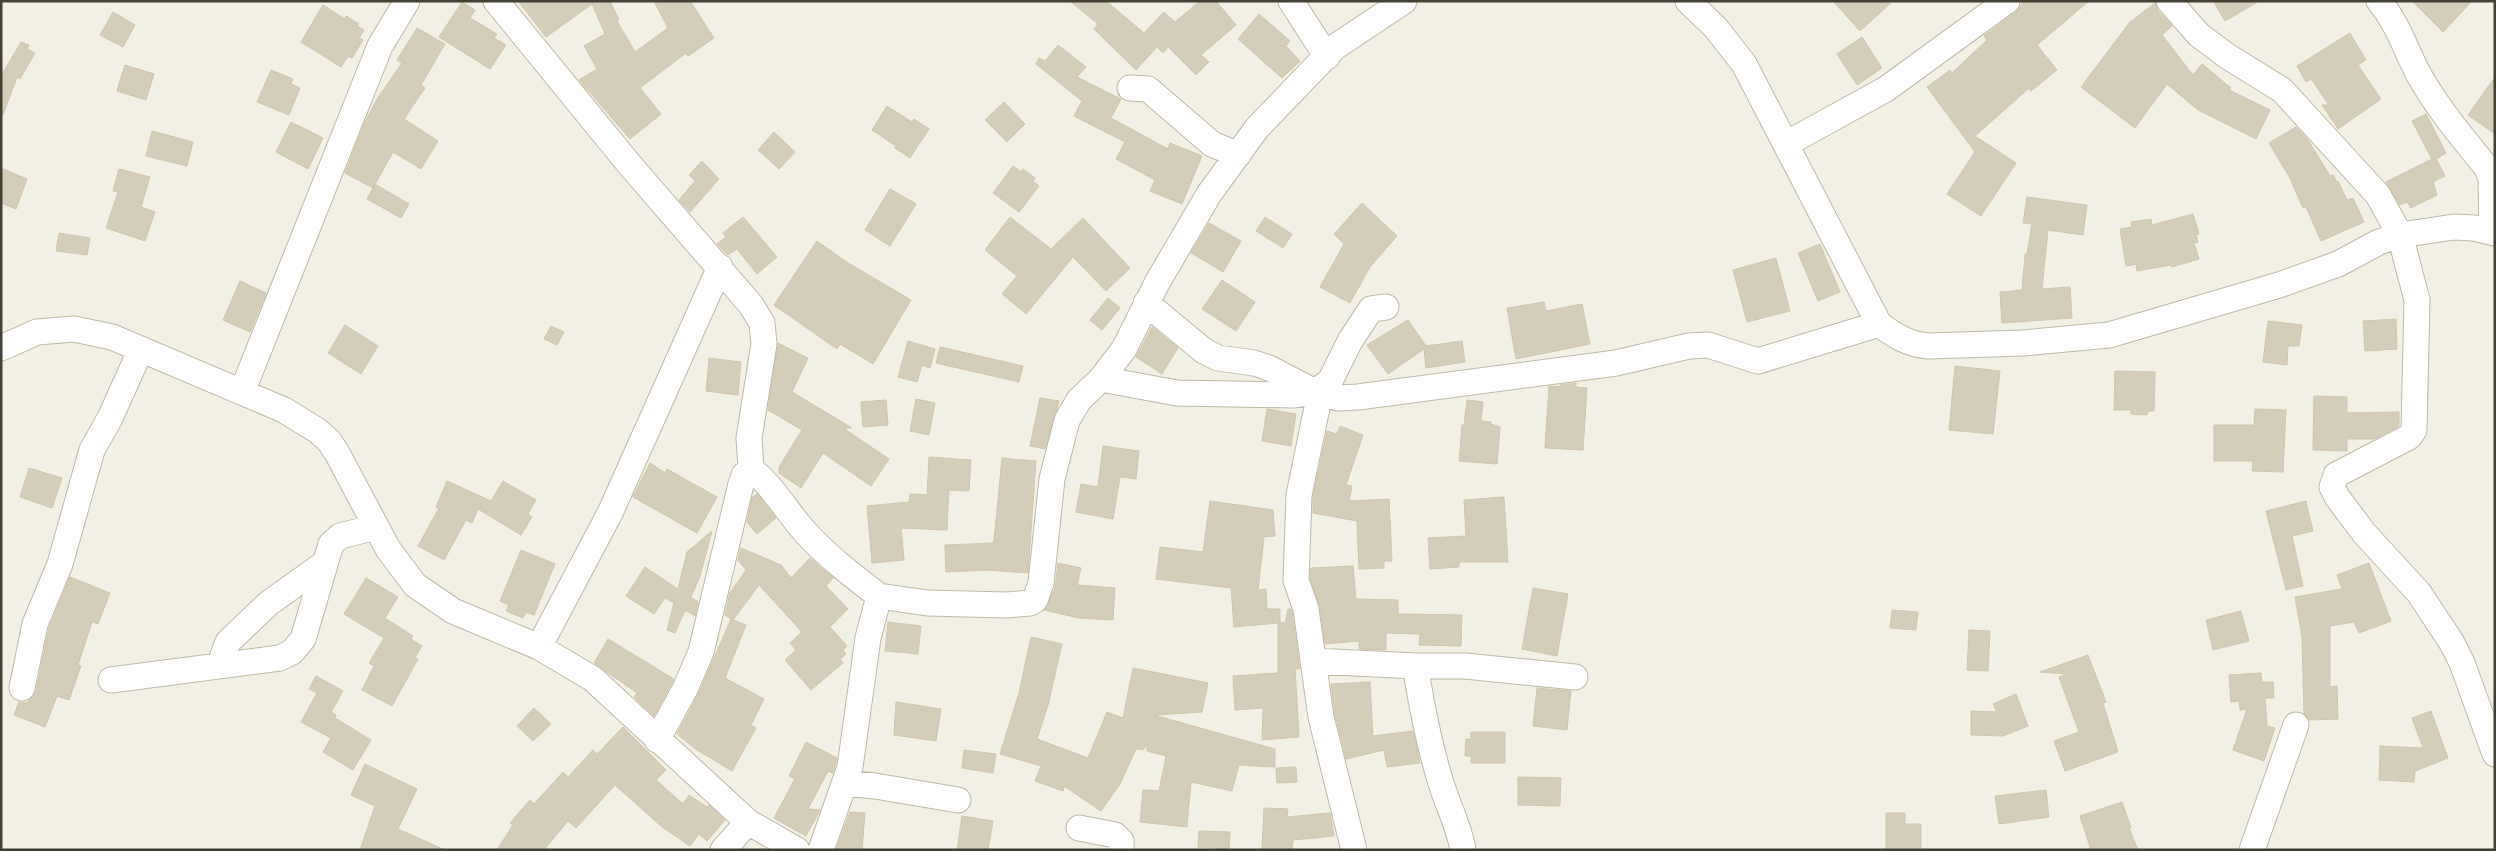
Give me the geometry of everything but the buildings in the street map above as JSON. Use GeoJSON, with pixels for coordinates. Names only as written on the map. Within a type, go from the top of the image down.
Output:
{"type":"FeatureCollection","features":[{"type":"Feature","properties":{"kind":"street"},"geometry":{"type":"LineString","coordinates":[[242,392],[380,46],[407,1]]}},
{"type":"Feature","properties":{"kind":"street"},"geometry":{"type":"LineString","coordinates":[[496,1],[629,164],[720,267],[751,305],[762,324],[764,344],[749,438],[751,469],[761,477],[806,532],[834,561],[878,596],[927,603],[1007,605],[1030,603],[1035,600],[1041,583],[1052,479],[1066,420],[1079,400],[1101,379],[1124,349],[1146,303],[1209,194],[1257,128],[1327,57],[1349,36],[1404,1]]}},
{"type":"Feature","properties":{"kind":"street"},"geometry":{"type":"LineString","coordinates":[[1291,1],[1327,57]]}},
{"type":"Feature","properties":{"kind":"street"},"geometry":{"type":"LineString","coordinates":[[1688,1],[1716,28],[1744,64],[1879,324],[1898,338],[1914,345],[1928,346],[2024,342],[2109,335],[2279,285],[2338,264],[2379,242],[2400,235],[2454,227],[2493,232],[2491,179],[2487,168],[2437,106],[2418,73],[2399,28],[2379,1]]}},
{"type":"Feature","properties":{"kind":"street"},"geometry":{"type":"LineString","coordinates":[[1786,144],[1886,89],[2007,1]]}},
{"type":"Feature","properties":{"kind":"street"},"geometry":{"type":"LineString","coordinates":[[2173,2],[2199,35],[2226,56],[2282,90],[2378,196],[2400,235],[2417,300],[2414,430],[2409,437],[2336,475],[2332,487],[2337,497],[2364,533],[2419,593],[2452,644],[2462,663],[2495,754]]}},
{"type":"Feature","properties":{"kind":"street"},"geometry":{"type":"LineString","coordinates":[[1130,88],[1148,89],[1212,144],[1238,155]]}},
{"type":"Feature","properties":{"kind":"street"},"geometry":{"type":"LineString","coordinates":[[539,647],[610,512],[720,267]]}},
{"type":"Feature","properties":{"kind":"street"},"geometry":{"type":"LineString","coordinates":[[1146,303],[1204,350],[1218,358],[1254,363],[1269,368],[1315,392],[1338,398],[1358,397],[1616,363],[1689,346],[1708,345],[1758,361],[1879,324]]}},
{"type":"Feature","properties":{"kind":"street"},"geometry":{"type":"LineString","coordinates":[[1101,379],[1176,392],[1293,395],[1315,392],[1330,381],[1350,341],[1371,309],[1386,308]]}},
{"type":"Feature","properties":{"kind":"street"},"geometry":{"type":"LineString","coordinates":[[1,348],[38,332],[74,329],[112,337],[284,410],[318,431],[329,441],[388,549],[415,585],[452,611],[539,647],[593,679],[748,822],[762,832],[798,850]]}},
{"type":"Feature","properties":{"kind":"street"},"geometry":{"type":"LineString","coordinates":[[22,688],[35,624],[60,564],[92,450],[110,418],[141,349]]}},
{"type":"Feature","properties":{"kind":"street"},"geometry":{"type":"LineString","coordinates":[[1315,392],[1318,403],[1299,495],[1296,580],[1306,609],[1321,717],[1354,850]]}},
{"type":"Feature","properties":{"kind":"street"},"geometry":{"type":"LineString","coordinates":[[657,740],[685,689],[701,652],[741,484],[744,475],[751,469]]}},
{"type":"Feature","properties":{"kind":"street"},"geometry":{"type":"LineString","coordinates":[[111,680],[280,658],[292,652],[302,639],[331,544],[340,536],[376,527]]}},
{"type":"Feature","properties":{"kind":"street"},"geometry":{"type":"LineString","coordinates":[[219,666],[228,642],[269,603],[325,563]]}},
{"type":"Feature","properties":{"kind":"street"},"geometry":{"type":"LineString","coordinates":[[821,850],[850,768],[868,638],[878,596]]}},
{"type":"Feature","properties":{"kind":"street"},"geometry":{"type":"LineString","coordinates":[[1314,661],[1417,666],[1465,666],[1575,676]]}},
{"type":"Feature","properties":{"kind":"street"},"geometry":{"type":"LineString","coordinates":[[1417,666],[1416,677],[1429,742],[1442,786],[1460,833],[1463,850]]}},
{"type":"Feature","properties":{"kind":"street"},"geometry":{"type":"LineString","coordinates":[[2252,850],[2296,725]]}},
{"type":"Feature","properties":{"kind":"street"},"geometry":{"type":"LineString","coordinates":[[845,783],[958,800]]}},
{"type":"Feature","properties":{"kind":"street"},"geometry":{"type":"LineString","coordinates":[[723,850],[748,822]]}},
{"type":"Feature","properties":{"kind":"street"},"geometry":{"type":"LineString","coordinates":[[1079,828],[1115,835],[1121,841],[1121,850]]}}]}
